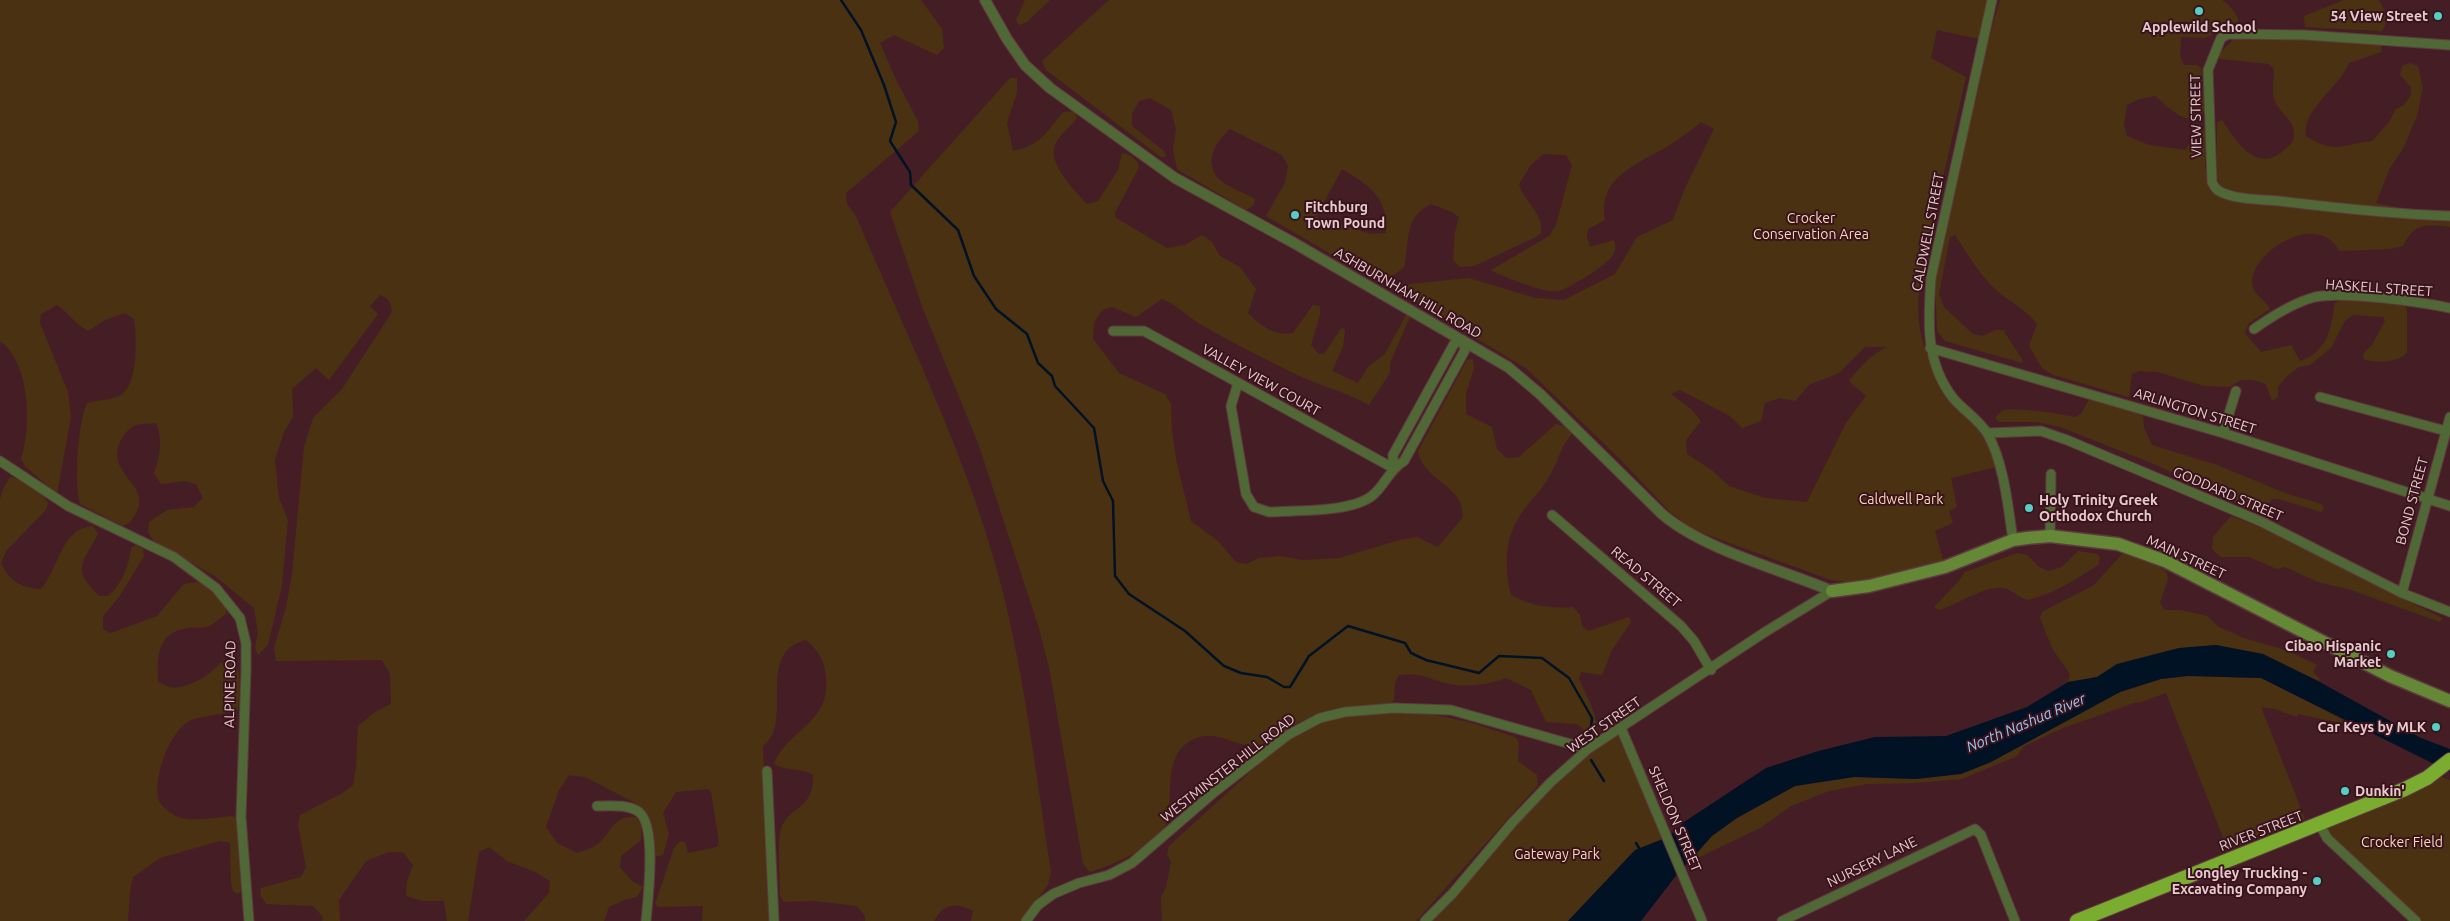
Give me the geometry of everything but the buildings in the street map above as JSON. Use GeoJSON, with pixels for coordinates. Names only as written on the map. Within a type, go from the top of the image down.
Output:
{"type":"FeatureCollection","features":[{"type":"Feature","properties":{"kind":"highway","name":"RIVER STREET"},"geometry":{"type":"LineString","coordinates":[[2077,921],[2405,790],[2434,774],[2450,760]]}},
{"type":"Feature","properties":{"kind":"main road","name":"MAIN STREET"},"geometry":{"type":"LineString","coordinates":[[1832,591],[1869,586],[1945,567],[2013,540],[2050,536],[2118,544],[2141,551],[2395,678],[2450,701]]}},
{"type":"Feature","properties":{"kind":"street","name":"ASHBURNHAM HILL ROAD"},"geometry":{"type":"LineString","coordinates":[[985,0],[1016,54],[1036,77],[1155,164],[1206,196],[1294,243],[1499,361],[1521,377],[1662,514],[1680,529],[1832,591]]}},
{"type":"Feature","properties":{"kind":"street","name":"CALDWELL STREET"},"geometry":{"type":"LineString","coordinates":[[1992,0],[1930,278],[1928,321],[1930,348],[1938,374],[1962,409],[1987,433],[2002,476],[2013,540]]}},
{"type":"Feature","properties":{"kind":"street","name":"VIEW STREET"},"geometry":{"type":"LineString","coordinates":[[2450,45],[2305,35],[2228,34],[2219,42],[2208,76],[2212,182],[2215,189],[2220,192],[2237,196],[2327,207],[2397,214],[2450,216]]}},
{"type":"Feature","properties":{"kind":"street","name":"HASKELL STREET"},"geometry":{"type":"LineString","coordinates":[[2254,329],[2268,319],[2313,298],[2324,296],[2365,298],[2450,308]]}},
{"type":"Feature","properties":{"kind":"street","name":"VALLEY VIEW COURT"},"geometry":{"type":"LineString","coordinates":[[1113,331],[1144,331],[1393,468]]}},
{"type":"Feature","properties":{"kind":"street"},"geometry":{"type":"LineString","coordinates":[[1238,383],[1232,399],[1233,416],[1244,489],[1249,502],[1254,508],[1269,512],[1355,504],[1375,494],[1393,468],[1404,461],[1465,350],[1463,340]]}},
{"type":"Feature","properties":{"kind":"street","name":"ARLINGTON STREET"},"geometry":{"type":"LineString","coordinates":[[1930,348],[2223,433],[2450,506]]}},
{"type":"Feature","properties":{"kind":"street"},"geometry":{"type":"LineString","coordinates":[[2223,433],[2236,391]]}},
{"type":"Feature","properties":{"kind":"street"},"geometry":{"type":"LineString","coordinates":[[2320,397],[2446,431]]}},
{"type":"Feature","properties":{"kind":"street","name":"BOND STREET"},"geometry":{"type":"LineString","coordinates":[[2402,593],[2450,417]]}},
{"type":"Feature","properties":{"kind":"street","name":"GODDARD STREET"},"geometry":{"type":"LineString","coordinates":[[1987,433],[2041,431],[2067,440],[2262,522],[2402,593],[2450,612]]}},
{"type":"Feature","properties":{"kind":"street","name":"ALPINE ROAD"},"geometry":{"type":"LineString","coordinates":[[0,461],[68,506],[174,558],[216,588],[240,618],[244,627],[246,661],[240,817],[249,921]]}},
{"type":"Feature","properties":{"kind":"street"},"geometry":{"type":"LineString","coordinates":[[2050,536],[2051,474]]}},
{"type":"Feature","properties":{"kind":"street","name":"READ STREET"},"geometry":{"type":"LineString","coordinates":[[1552,515],[1681,626],[1694,641],[1711,670]]}},
{"type":"Feature","properties":{"kind":"street","name":"WEST STREET"},"geometry":{"type":"LineString","coordinates":[[1425,921],[1453,893],[1512,823],[1550,783],[1588,750],[1766,632],[1832,591]]}},
{"type":"Feature","properties":{"kind":"street","name":"WESTMINSTER HILL ROAD"},"geometry":{"type":"LineString","coordinates":[[1026,921],[1038,905],[1053,894],[1124,868],[1146,852],[1212,794],[1279,742],[1298,728],[1320,718],[1345,712],[1394,708],[1450,710],[1588,750]]}},
{"type":"Feature","properties":{"kind":"street","name":"SHELDON STREET"},"geometry":{"type":"LineString","coordinates":[[1621,728],[1702,921]]}},
{"type":"Feature","properties":{"kind":"street"},"geometry":{"type":"LineString","coordinates":[[767,771],[774,921]]}},
{"type":"Feature","properties":{"kind":"street"},"geometry":{"type":"LineString","coordinates":[[597,806],[616,806],[635,810],[646,822],[651,875],[646,921]]}},
{"type":"Feature","properties":{"kind":"street"},"geometry":{"type":"LineString","coordinates":[[2320,825],[2327,838],[2416,921]]}},
{"type":"Feature","properties":{"kind":"street","name":"NURSERY LANE"},"geometry":{"type":"LineString","coordinates":[[1782,921],[1975,829],[1981,835],[2015,921]]}},
{"type":"Feature","properties":{"kind":"green space"},"geometry":{"type":"Polygon","coordinates":[[[0,0],[921,0],[942,29],[944,48],[937,55],[894,35],[880,43],[897,82],[918,121],[919,131],[846,193],[847,204],[856,216],[949,431],[981,519],[1005,600],[1028,716],[1051,871],[1048,885],[1021,921],[971,921],[973,911],[956,905],[946,908],[934,921],[865,921],[865,916],[857,906],[814,901],[784,902],[780,896],[779,851],[781,829],[785,821],[810,795],[813,775],[774,764],[780,752],[815,717],[825,694],[826,679],[823,662],[818,652],[806,640],[791,647],[782,658],[778,673],[776,721],[772,735],[763,746],[771,921],[702,921],[703,906],[658,907],[655,904],[674,848],[680,841],[685,842],[688,853],[717,847],[719,842],[711,792],[708,789],[676,792],[663,813],[669,834],[663,855],[655,857],[647,813],[637,804],[585,777],[569,775],[559,790],[546,827],[557,843],[577,853],[597,845],[614,825],[622,819],[636,817],[641,825],[641,840],[621,856],[620,867],[632,881],[643,887],[637,897],[624,900],[609,907],[604,921],[524,921],[549,893],[550,881],[535,872],[507,861],[489,847],[479,852],[468,921],[447,921],[444,901],[423,901],[406,896],[407,882],[413,865],[403,852],[389,852],[366,861],[339,900],[340,921],[322,921],[323,917],[313,906],[266,904],[260,894],[261,888],[301,877],[306,867],[298,825],[300,815],[343,793],[353,785],[356,768],[358,726],[375,712],[391,704],[390,674],[382,660],[276,661],[274,648],[286,607],[292,574],[304,447],[313,418],[342,389],[392,312],[391,306],[387,299],[380,295],[370,306],[378,314],[329,380],[316,368],[292,389],[293,417],[284,432],[275,460],[279,498],[288,520],[282,585],[268,645],[258,655],[255,648],[258,633],[254,608],[216,577],[154,541],[148,533],[149,522],[167,510],[194,507],[203,498],[196,484],[185,481],[161,484],[154,473],[160,448],[156,423],[138,424],[132,427],[124,435],[117,451],[121,468],[134,486],[139,498],[139,505],[131,521],[123,526],[80,504],[77,468],[79,438],[84,412],[87,403],[115,398],[127,389],[134,370],[136,336],[134,319],[125,313],[105,320],[88,331],[57,305],[41,314],[40,323],[68,392],[71,417],[57,494],[25,466],[21,459],[27,430],[26,396],[23,379],[10,351],[0,341],[0,0]]]}},
{"type":"Feature","properties":{"kind":"green space"},"geometry":{"type":"Polygon","coordinates":[[[1025,0],[1050,0],[1027,22],[1019,25],[1016,20],[1025,0]]]}},
{"type":"Feature","properties":{"kind":"green space"},"geometry":{"type":"Polygon","coordinates":[[[1109,0],[1989,0],[1979,39],[1937,30],[1931,58],[1966,77],[1924,256],[1918,298],[1922,339],[1929,359],[1933,359],[1938,374],[1987,433],[2000,466],[1951,478],[1957,507],[1949,511],[1953,523],[1935,531],[1945,567],[1869,586],[1864,579],[1849,582],[1831,580],[1694,530],[1670,512],[1622,461],[1527,369],[1397,290],[1401,286],[1410,284],[1469,278],[1535,298],[1564,300],[1615,274],[1637,237],[1673,220],[1685,188],[1714,129],[1701,122],[1673,143],[1630,168],[1612,184],[1604,206],[1605,220],[1588,229],[1587,237],[1590,247],[1614,240],[1614,253],[1596,270],[1570,286],[1558,291],[1544,290],[1491,270],[1549,236],[1556,225],[1572,165],[1566,155],[1543,154],[1531,165],[1519,184],[1525,197],[1540,219],[1541,233],[1536,237],[1474,266],[1460,267],[1453,260],[1455,232],[1459,217],[1452,212],[1431,204],[1416,216],[1412,223],[1409,231],[1404,267],[1389,277],[1372,278],[1266,216],[1285,183],[1288,166],[1282,155],[1230,129],[1217,145],[1212,157],[1213,171],[1225,183],[1255,199],[1254,205],[1246,210],[1177,169],[1173,150],[1176,129],[1171,110],[1150,98],[1139,101],[1132,114],[1132,126],[1164,151],[1166,157],[1161,157],[1046,70],[1042,61],[1109,0]],[[1342,169],[1316,217],[1371,234],[1386,233],[1386,221],[1381,202],[1369,187],[1342,169]],[[1865,347],[1839,373],[1809,385],[1795,401],[1780,398],[1765,403],[1761,421],[1742,428],[1730,416],[1680,390],[1671,394],[1691,409],[1701,421],[1686,440],[1687,454],[1713,471],[1729,486],[1765,498],[1807,502],[1846,423],[1866,396],[1849,381],[1861,366],[1887,347],[1865,347]]]}},
{"type":"Feature","properties":{"kind":"green space"},"geometry":{"type":"Polygon","coordinates":[[[2000,0],[2222,0],[2229,5],[2237,16],[2240,28],[2215,33],[2205,38],[2181,37],[2180,56],[2184,65],[2197,65],[2201,68],[2205,110],[2193,119],[2186,118],[2173,111],[2155,96],[2140,99],[2127,105],[2124,125],[2127,136],[2149,145],[2186,150],[2192,138],[2199,131],[2205,131],[2205,166],[2210,191],[2227,198],[2246,202],[2368,216],[2450,220],[2450,227],[2422,226],[2412,232],[2403,246],[2391,249],[2339,251],[2329,239],[2317,234],[2302,235],[2287,240],[2273,248],[2254,271],[2253,288],[2270,309],[2249,323],[2245,333],[2261,352],[2291,345],[2300,361],[2310,357],[2326,338],[2335,303],[2343,299],[2405,306],[2407,310],[2407,353],[2392,361],[2364,360],[2363,354],[2372,345],[2385,321],[2383,317],[2353,315],[2345,321],[2331,348],[2310,365],[2299,367],[2286,377],[2278,387],[2278,397],[2272,401],[2266,384],[2253,380],[2241,380],[2230,387],[2204,386],[2158,372],[2139,371],[2132,374],[2129,397],[2053,375],[2042,368],[2029,346],[2037,324],[2028,314],[2000,294],[1989,283],[1955,235],[1950,237],[1939,294],[1944,307],[1973,334],[1982,336],[1996,330],[2003,330],[2022,359],[2022,363],[1945,341],[1937,331],[1935,277],[1984,55],[2000,0]]]}},
{"type":"Feature","properties":{"kind":"green space"},"geometry":{"type":"Polygon","coordinates":[[[2344,0],[2379,0],[2385,11],[2386,18],[2382,31],[2305,27],[2304,16],[2344,0]]]}},
{"type":"Feature","properties":{"kind":"green space"},"geometry":{"type":"Polygon","coordinates":[[[2234,39],[2335,40],[2379,44],[2382,48],[2381,52],[2349,63],[2338,81],[2309,117],[2306,126],[2306,136],[2316,142],[2332,147],[2372,141],[2389,122],[2396,109],[2404,105],[2411,95],[2411,87],[2400,75],[2402,66],[2410,63],[2418,66],[2423,88],[2417,116],[2403,149],[2390,168],[2376,203],[2400,208],[2395,211],[2237,193],[2221,187],[2217,178],[2217,122],[2222,120],[2240,145],[2256,157],[2264,159],[2273,157],[2283,151],[2294,138],[2294,130],[2288,118],[2274,99],[2274,69],[2269,64],[2220,59],[2217,55],[2234,39]]]}},
{"type":"Feature","properties":{"kind":"green space"},"geometry":{"type":"Polygon","coordinates":[[[1010,78],[1017,78],[1017,92],[1007,123],[1013,151],[1030,146],[1036,142],[1063,112],[1074,111],[1077,118],[1055,145],[1055,160],[1058,168],[1087,204],[1098,201],[1118,170],[1122,153],[1133,157],[1139,167],[1115,213],[1116,218],[1167,248],[1185,245],[1202,235],[1212,242],[1220,256],[1240,267],[1256,289],[1248,313],[1263,326],[1274,332],[1293,333],[1313,305],[1320,306],[1320,315],[1311,345],[1319,354],[1324,354],[1342,327],[1345,331],[1343,347],[1332,371],[1358,383],[1368,367],[1385,354],[1406,315],[1410,317],[1390,363],[1390,373],[1369,405],[1301,377],[1257,355],[1222,337],[1162,299],[1136,317],[1112,307],[1102,310],[1094,323],[1093,339],[1119,373],[1165,394],[1171,404],[1172,432],[1177,464],[1191,521],[1218,541],[1236,562],[1247,564],[1259,558],[1280,556],[1303,560],[1339,558],[1400,540],[1417,537],[1438,547],[1463,517],[1461,506],[1455,494],[1424,466],[1418,451],[1467,360],[1473,359],[1474,368],[1466,394],[1466,414],[1492,427],[1497,449],[1506,458],[1519,457],[1556,424],[1567,427],[1572,434],[1549,477],[1515,523],[1507,553],[1507,574],[1511,595],[1541,606],[1573,607],[1580,615],[1582,626],[1589,631],[1629,617],[1631,622],[1612,650],[1602,675],[1581,672],[1579,679],[1594,714],[1597,728],[1596,735],[1585,738],[1583,729],[1577,724],[1546,722],[1531,690],[1506,678],[1484,684],[1460,685],[1445,683],[1418,675],[1399,675],[1395,682],[1394,700],[1391,703],[1320,715],[1293,726],[1264,744],[1242,744],[1210,736],[1192,740],[1182,747],[1176,756],[1171,778],[1166,824],[1161,832],[1154,840],[1133,854],[1090,872],[1083,864],[1049,667],[1038,625],[978,443],[923,309],[890,212],[1010,78]]]}},
{"type":"Feature","properties":{"kind":"green space"},"geometry":{"type":"Polygon","coordinates":[[[2089,399],[2143,415],[2144,428],[2152,445],[2217,465],[2285,493],[2321,504],[2324,509],[2321,512],[2279,499],[2272,499],[2264,511],[2259,513],[2154,464],[2060,427],[2037,422],[1999,422],[1995,418],[2003,410],[2040,411],[2075,417],[2081,414],[2089,399]]]}},
{"type":"Feature","properties":{"kind":"green space"},"geometry":{"type":"Polygon","coordinates":[[[10,477],[32,486],[42,494],[48,503],[46,510],[6,551],[1,563],[12,579],[22,585],[41,589],[67,541],[82,529],[93,526],[98,534],[84,560],[82,572],[90,587],[99,596],[108,596],[121,580],[127,568],[131,548],[136,545],[143,549],[144,556],[119,597],[103,616],[103,629],[111,633],[157,616],[184,584],[196,582],[209,586],[227,605],[226,614],[209,626],[204,628],[189,627],[177,631],[164,640],[159,655],[158,682],[169,687],[182,687],[204,677],[220,663],[235,663],[239,674],[240,686],[238,710],[194,719],[182,727],[175,735],[164,757],[160,769],[157,792],[159,801],[166,810],[181,818],[196,819],[233,816],[237,819],[243,890],[238,894],[233,891],[231,883],[230,843],[220,841],[160,858],[133,877],[128,921],[0,921],[0,499],[10,477]]]}},
{"type":"Feature","properties":{"kind":"green space"},"geometry":{"type":"Polygon","coordinates":[[[2231,516],[2267,530],[2442,618],[2440,622],[2351,590],[2318,582],[2285,567],[2277,569],[2249,557],[2221,557],[2212,549],[2213,537],[2231,516]]]}},
{"type":"Feature","properties":{"kind":"green space"},"geometry":{"type":"Polygon","coordinates":[[[2078,551],[2097,554],[2100,557],[2098,565],[2073,581],[2047,594],[2028,600],[2007,589],[1991,589],[1982,591],[1939,610],[1934,607],[1965,572],[2017,553],[2027,555],[2038,566],[2048,571],[2062,567],[2078,551]]]}},
{"type":"Feature","properties":{"kind":"green space"},"geometry":{"type":"Polygon","coordinates":[[[2123,553],[2149,561],[2166,571],[2168,579],[2160,603],[2165,610],[2181,610],[2207,616],[2219,627],[2244,638],[2288,651],[2317,665],[2313,672],[2320,679],[2318,681],[2263,654],[2216,645],[2179,648],[2117,664],[2097,677],[2068,682],[2070,674],[2053,650],[2040,618],[2042,612],[2094,585],[2123,553]]]}},
{"type":"Feature","properties":{"kind":"green space"},"geometry":{"type":"Polygon","coordinates":[[[2188,676],[2261,678],[2355,726],[2298,714],[2297,717],[2275,709],[2261,707],[2305,819],[2228,850],[2166,693],[2063,728],[2024,746],[2017,756],[1962,779],[1867,784],[1829,791],[1791,806],[1760,828],[1689,862],[1712,836],[1737,818],[1795,786],[1854,777],[1916,779],[1961,774],[1991,762],[2120,692],[2161,679],[2188,676]]]}},
{"type":"Feature","properties":{"kind":"green space"},"geometry":{"type":"Polygon","coordinates":[[[1395,711],[1431,714],[1472,723],[1515,737],[1519,743],[1518,761],[1537,775],[1538,785],[1416,921],[1162,921],[1161,897],[1166,887],[1171,862],[1167,854],[1169,846],[1272,752],[1299,731],[1320,722],[1362,714],[1395,711]]]}},
{"type":"Feature","properties":{"kind":"green space","name":"Gateway Park"},"geometry":{"type":"Polygon","coordinates":[[[1621,728],[1668,837],[1635,850],[1568,921],[1425,921],[1550,783],[1621,728]]]}},
{"type":"Feature","properties":{"kind":"green space","name":"Crocker Field"},"geometry":{"type":"Polygon","coordinates":[[[2434,774],[2450,780],[2450,921],[2416,921],[2327,838],[2320,825],[2405,789],[2422,789],[2427,778],[2434,774]]]}},
{"type":"Feature","properties":{"kind":"water","name":"North Nashua River"},"geometry":{"type":"Polygon","coordinates":[[[2216,645],[2263,654],[2318,681],[2421,738],[2450,749],[2450,772],[2261,678],[2188,676],[2161,679],[2120,692],[1991,762],[1961,774],[1916,779],[1854,777],[1795,786],[1737,818],[1712,836],[1675,877],[1641,921],[1568,921],[1635,850],[1668,837],[1684,822],[1766,768],[1818,751],[1875,737],[1946,736],[2027,707],[2068,682],[2097,677],[2117,664],[2179,648],[2216,645]]]}},
{"type":"Feature","properties":{"kind":"waterway"},"geometry":{"type":"LineString","coordinates":[[841,0],[861,30],[884,85],[896,122],[890,141],[910,172],[911,185],[958,230],[974,276],[996,309],[1027,334],[1038,363],[1052,376],[1055,386],[1094,428],[1103,481],[1113,501],[1115,576],[1129,594],[1185,631],[1224,666],[1241,673],[1267,677],[1284,687],[1290,687],[1309,656],[1348,626],[1405,643],[1411,653],[1426,660],[1479,673],[1499,656],[1542,658],[1569,678],[1592,718],[1590,736]]}},
{"type":"Feature","properties":{"kind":"waterway"},"geometry":{"type":"LineString","coordinates":[[1591,760],[1604,781]]}},
{"type":"Feature","properties":{"kind":"waterway"},"geometry":{"type":"LineString","coordinates":[[1636,843],[1639,848]]}},
{"type":"Feature","properties":{"kind":"place","name":"Applewild School"},"geometry":{"type":"Point","coordinates":[2199,11]}},
{"type":"Feature","properties":{"kind":"place","name":"54 View Street"},"geometry":{"type":"Point","coordinates":[2438,16]}},
{"type":"Feature","properties":{"kind":"place","name":"Fitchburg Town Pound"},"geometry":{"type":"Point","coordinates":[1295,215]}},
{"type":"Feature","properties":{"kind":"place","name":"Holy Trinity Greek Orthodox Church"},"geometry":{"type":"Point","coordinates":[2029,508]}},
{"type":"Feature","properties":{"kind":"place","name":"Cibao Hispanic Market"},"geometry":{"type":"Point","coordinates":[2391,654]}},
{"type":"Feature","properties":{"kind":"place","name":"Car Keys by MLK"},"geometry":{"type":"Point","coordinates":[2436,727]}},
{"type":"Feature","properties":{"kind":"place","name":"Dunkin'"},"geometry":{"type":"Point","coordinates":[2345,791]}},
{"type":"Feature","properties":{"kind":"place","name":"Longley Trucking - Excavating Company"},"geometry":{"type":"Point","coordinates":[2317,881]}},
{"type":"Feature","properties":{"kind":"park label","name":"Crocker Conservation Area"},"geometry":{"type":"Point","coordinates":[1811,226]}},
{"type":"Feature","properties":{"kind":"park label","name":"Caldwell Park"},"geometry":{"type":"Point","coordinates":[1901,499]}}]}
